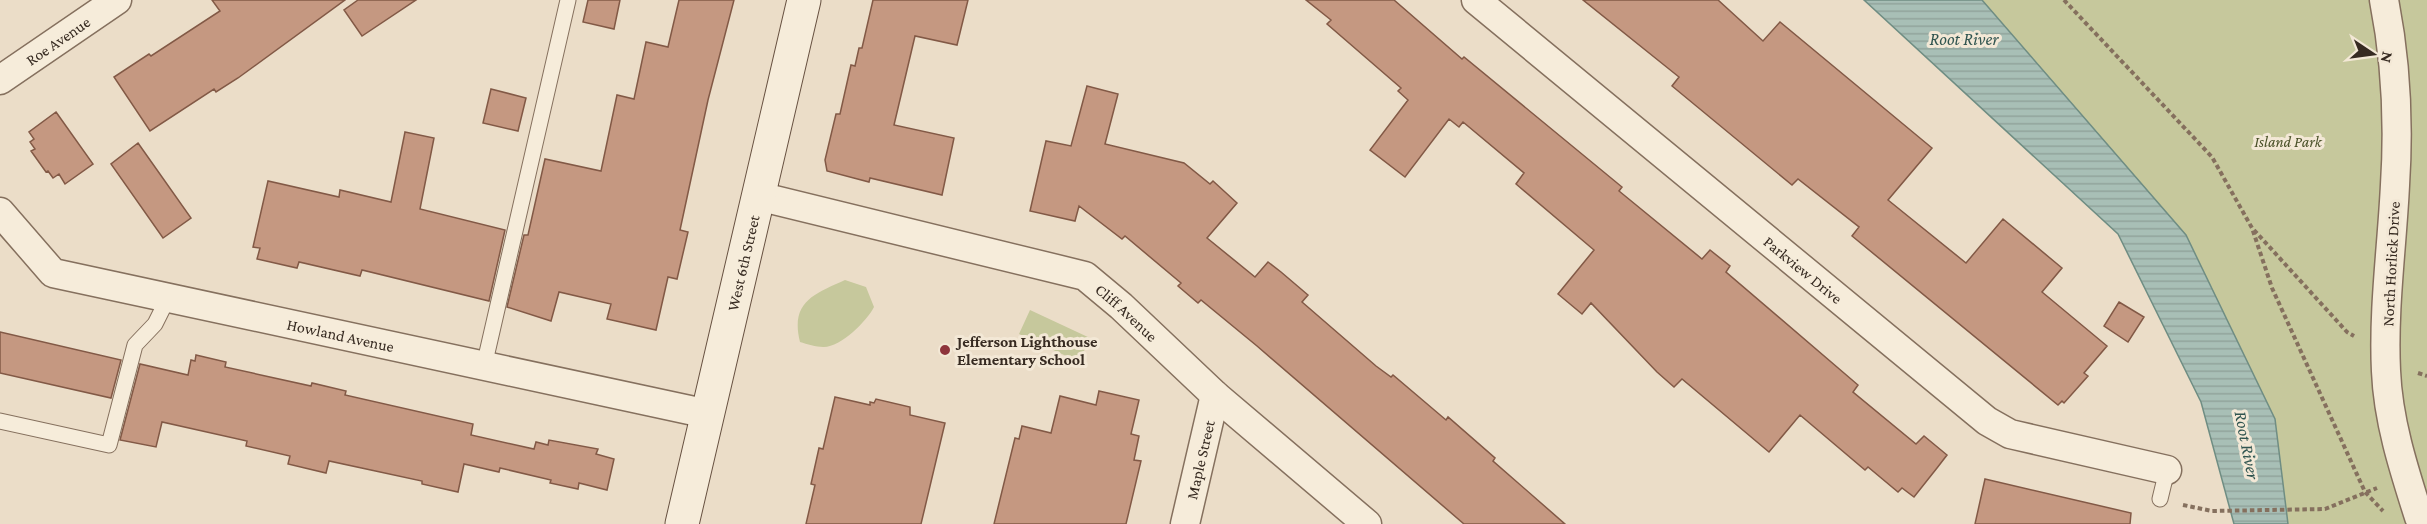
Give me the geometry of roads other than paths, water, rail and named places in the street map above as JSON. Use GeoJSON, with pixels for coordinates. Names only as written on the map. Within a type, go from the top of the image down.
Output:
{"type":"FeatureCollection","features":[{"type":"Feature","properties":{"kind":"street","name":"Roe Avenue"},"geometry":{"type":"LineString","coordinates":[[0,80],[117,0]]}},
{"type":"Feature","properties":{"kind":"street","name":"West 6th Street"},"geometry":{"type":"LineString","coordinates":[[682,524],[804,0]]}},
{"type":"Feature","properties":{"kind":"street","name":"Parkview Drive"},"geometry":{"type":"LineString","coordinates":[[1476,0],[1988,422],[2010,434],[2167,470]]}},
{"type":"Feature","properties":{"kind":"street","name":"North Horlick Drive"},"geometry":{"type":"LineString","coordinates":[[2384,0],[2395,64],[2397,124],[2386,373],[2399,456],[2419,517],[2424,524]]}},
{"type":"Feature","properties":{"kind":"street","name":"Cliff Avenue"},"geometry":{"type":"LineString","coordinates":[[758,196],[1085,276],[1121,306],[1215,395],[1366,524]]}},
{"type":"Feature","properties":{"kind":"street","name":"Howland Avenue"},"geometry":{"type":"LineString","coordinates":[[0,212],[53,273],[708,414]]}},
{"type":"Feature","properties":{"kind":"street","name":"Maple Street"},"geometry":{"type":"LineString","coordinates":[[1185,524],[1215,395]]}},
{"type":"Feature","properties":{"kind":"lane"},"geometry":{"type":"LineString","coordinates":[[484,366],[568,0]]}},
{"type":"Feature","properties":{"kind":"lane"},"geometry":{"type":"LineString","coordinates":[[0,421],[109,445],[135,345],[154,324],[168,298]]}},
{"type":"Feature","properties":{"kind":"lane"},"geometry":{"type":"LineString","coordinates":[[2160,499],[2167,470]]}},
{"type":"Feature","properties":{"kind":"water","name":"Root River"},"geometry":{"type":"Polygon","coordinates":[[[1864,0],[1982,0],[2186,235],[2275,419],[2288,524],[2234,524],[2201,402],[2118,234],[1864,0]]]}},
{"type":"Feature","properties":{"kind":"place","name":"Jefferson Lighthouse Elementary School"},"geometry":{"type":"Point","coordinates":[945,350]}},
{"type":"Feature","properties":{"kind":"park label","name":"Island Park"},"geometry":{"type":"Point","coordinates":[2288,141]}}]}
